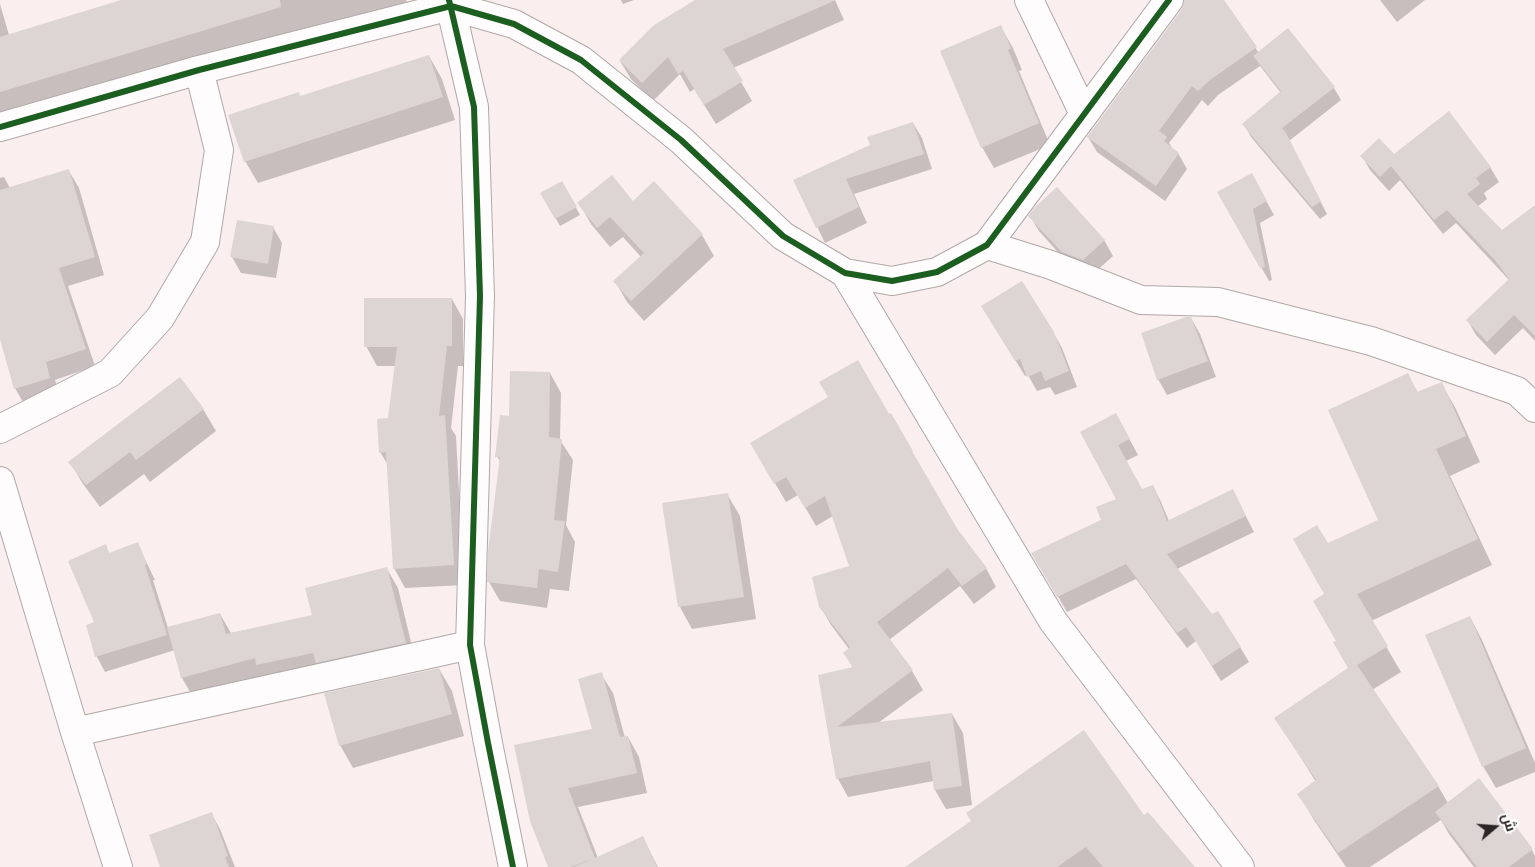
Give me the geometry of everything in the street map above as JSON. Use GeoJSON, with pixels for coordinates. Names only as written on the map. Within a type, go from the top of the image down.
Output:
{"type":"FeatureCollection","features":[{"type":"Feature","properties":{"kind":"street"},"geometry":{"type":"LineString","coordinates":[[1029,0],[1084,114]]}},
{"type":"Feature","properties":{"kind":"street"},"geometry":{"type":"LineString","coordinates":[[0,127],[199,70],[450,3],[514,24],[581,60],[681,140],[784,236],[845,273],[892,281],[938,272],[987,245],[1169,0]]}},
{"type":"Feature","properties":{"kind":"street"},"geometry":{"type":"LineString","coordinates":[[450,3],[474,107],[476,167],[480,296],[470,645],[513,867]]}},
{"type":"Feature","properties":{"kind":"street"},"geometry":{"type":"LineString","coordinates":[[0,429],[110,373],[160,318],[205,242],[219,150],[199,70]]}},
{"type":"Feature","properties":{"kind":"street"},"geometry":{"type":"LineString","coordinates":[[987,245],[1051,265],[1141,300],[1218,302],[1371,342],[1517,391],[1535,408]]}},
{"type":"Feature","properties":{"kind":"street"},"geometry":{"type":"LineString","coordinates":[[845,273],[1053,621],[1240,867]]}},
{"type":"Feature","properties":{"kind":"street"},"geometry":{"type":"LineString","coordinates":[[0,481],[75,732],[118,867]]}},
{"type":"Feature","properties":{"kind":"street"},"geometry":{"type":"LineString","coordinates":[[75,732],[470,645]]}},
{"type":"Feature","properties":{"kind":"building"},"geometry":{"type":"Polygon","coordinates":[[[121,0],[280,0],[281,7],[0,92],[0,37],[121,0]]]}},
{"type":"Feature","properties":{"kind":"building"},"geometry":{"type":"Polygon","coordinates":[[[695,0],[836,0],[723,49],[743,81],[704,105],[683,71],[678,74],[668,57],[642,83],[619,60],[654,25],[695,0]]]}},
{"type":"Feature","properties":{"kind":"building"},"geometry":{"type":"Polygon","coordinates":[[[1184,0],[1224,0],[1257,47],[1210,80],[1198,91],[1192,86],[1159,131],[1167,137],[1164,141],[1179,153],[1156,186],[1087,137],[1182,9],[1184,0]]]}},
{"type":"Feature","properties":{"kind":"building"},"geometry":{"type":"Polygon","coordinates":[[[1001,25],[1011,48],[1008,50],[1039,123],[981,148],[940,51],[1001,25]]]}},
{"type":"Feature","properties":{"kind":"building"},"geometry":{"type":"Polygon","coordinates":[[[1288,28],[1335,87],[1282,128],[1321,201],[1312,207],[1242,124],[1281,91],[1253,56],[1288,28]]]}},
{"type":"Feature","properties":{"kind":"building"},"geometry":{"type":"Polygon","coordinates":[[[429,55],[443,97],[244,162],[228,115],[299,92],[300,96],[429,55]]]}},
{"type":"Feature","properties":{"kind":"building"},"geometry":{"type":"Polygon","coordinates":[[[1449,111],[1491,167],[1476,178],[1480,184],[1467,194],[1502,230],[1535,205],[1535,336],[1514,315],[1487,342],[1466,320],[1509,279],[1495,260],[1447,210],[1434,220],[1391,166],[1380,177],[1360,156],[1379,138],[1394,154],[1449,111]]]}},
{"type":"Feature","properties":{"kind":"building"},"geometry":{"type":"Polygon","coordinates":[[[913,122],[924,154],[846,179],[859,207],[816,228],[793,180],[870,145],[867,137],[913,122]]]}},
{"type":"Feature","properties":{"kind":"building"},"geometry":{"type":"Polygon","coordinates":[[[69,169],[95,257],[59,268],[86,349],[46,362],[50,378],[14,389],[0,339],[0,190],[69,169]]]}},
{"type":"Feature","properties":{"kind":"building"},"geometry":{"type":"Polygon","coordinates":[[[1252,173],[1267,201],[1253,209],[1265,267],[1260,268],[1217,192],[1252,173]]]}},
{"type":"Feature","properties":{"kind":"building"},"geometry":{"type":"Polygon","coordinates":[[[612,175],[633,201],[654,181],[703,234],[631,301],[613,281],[644,253],[610,217],[597,228],[577,203],[612,175]]]}},
{"type":"Feature","properties":{"kind":"building"},"geometry":{"type":"Polygon","coordinates":[[[562,181],[577,207],[555,219],[540,193],[562,181]]]}},
{"type":"Feature","properties":{"kind":"building"},"geometry":{"type":"Polygon","coordinates":[[[1057,187],[1105,240],[1083,260],[1062,252],[1028,216],[1057,187]]]}},
{"type":"Feature","properties":{"kind":"building"},"geometry":{"type":"Polygon","coordinates":[[[237,220],[274,226],[268,264],[230,257],[237,220]]]}},
{"type":"Feature","properties":{"kind":"building"},"geometry":{"type":"Polygon","coordinates":[[[1022,281],[1054,332],[1069,371],[1045,381],[1041,371],[1027,377],[1020,359],[1015,361],[981,306],[1022,281]]]}},
{"type":"Feature","properties":{"kind":"building"},"geometry":{"type":"Polygon","coordinates":[[[364,298],[452,298],[452,346],[447,346],[439,416],[445,415],[454,565],[393,569],[386,452],[379,453],[377,419],[388,418],[397,347],[364,347],[364,298]]]}},
{"type":"Feature","properties":{"kind":"building"},"geometry":{"type":"Polygon","coordinates":[[[1186,317],[1191,317],[1208,361],[1157,380],[1141,333],[1186,317]]]}},
{"type":"Feature","properties":{"kind":"building"},"geometry":{"type":"Polygon","coordinates":[[[858,360],[889,414],[891,413],[958,530],[987,568],[962,586],[948,568],[877,622],[913,670],[837,727],[952,713],[962,786],[934,790],[930,761],[836,779],[818,675],[853,667],[843,653],[850,647],[819,607],[812,577],[849,566],[825,496],[805,508],[786,477],[774,484],[750,443],[828,397],[819,382],[858,360]]]}},
{"type":"Feature","properties":{"kind":"building"},"geometry":{"type":"Polygon","coordinates":[[[510,371],[550,372],[549,437],[562,439],[554,520],[565,521],[558,572],[539,569],[537,588],[487,582],[488,551],[500,457],[495,457],[500,415],[509,416],[510,371]]]}},
{"type":"Feature","properties":{"kind":"building"},"geometry":{"type":"Polygon","coordinates":[[[1408,373],[1417,392],[1442,382],[1466,436],[1436,449],[1478,539],[1357,594],[1388,646],[1357,665],[1439,786],[1338,853],[1297,794],[1316,780],[1274,718],[1348,668],[1333,642],[1336,641],[1313,601],[1324,594],[1293,539],[1317,525],[1328,543],[1378,520],[1328,410],[1408,373]]]}},
{"type":"Feature","properties":{"kind":"building"},"geometry":{"type":"Polygon","coordinates":[[[180,377],[204,409],[136,460],[130,452],[86,485],[68,462],[180,377]]]}},
{"type":"Feature","properties":{"kind":"building"},"geometry":{"type":"Polygon","coordinates":[[[1116,413],[1130,439],[1118,445],[1142,489],[1153,485],[1167,521],[1233,489],[1246,516],[1167,554],[1212,614],[1218,611],[1241,647],[1212,666],[1186,627],[1177,633],[1126,564],[1057,597],[1031,553],[1101,520],[1096,507],[1116,499],[1080,432],[1116,413]]]}},
{"type":"Feature","properties":{"kind":"building"},"geometry":{"type":"Polygon","coordinates":[[[728,493],[744,597],[678,607],[662,503],[728,493]]]}},
{"type":"Feature","properties":{"kind":"building"},"geometry":{"type":"Polygon","coordinates":[[[138,542],[147,564],[145,565],[167,635],[95,657],[86,625],[94,622],[68,561],[106,544],[109,553],[138,542]]]}},
{"type":"Feature","properties":{"kind":"building"},"geometry":{"type":"Polygon","coordinates":[[[387,567],[406,643],[316,663],[313,653],[256,665],[255,658],[181,678],[167,627],[220,613],[226,634],[312,615],[305,588],[387,567]]]}},
{"type":"Feature","properties":{"kind":"building"},"geometry":{"type":"Polygon","coordinates":[[[1470,616],[1526,748],[1482,767],[1425,635],[1470,616]]]}},
{"type":"Feature","properties":{"kind":"building"},"geometry":{"type":"Polygon","coordinates":[[[439,668],[452,714],[339,746],[324,693],[439,668]]]}},
{"type":"Feature","properties":{"kind":"building"},"geometry":{"type":"Polygon","coordinates":[[[602,672],[620,737],[628,736],[637,773],[568,788],[595,858],[643,836],[657,867],[574,867],[592,859],[571,867],[548,867],[530,821],[514,745],[592,729],[578,679],[602,672]]]}},
{"type":"Feature","properties":{"kind":"building"},"geometry":{"type":"Polygon","coordinates":[[[1084,730],[1144,815],[1148,812],[1195,867],[1103,867],[1086,847],[1057,867],[905,867],[971,821],[966,813],[1084,730]]]}},
{"type":"Feature","properties":{"kind":"building"},"geometry":{"type":"Polygon","coordinates":[[[1479,778],[1533,849],[1509,867],[1477,867],[1435,812],[1479,778]]]}},
{"type":"Feature","properties":{"kind":"building"},"geometry":{"type":"Polygon","coordinates":[[[212,812],[228,856],[225,857],[229,867],[160,867],[149,835],[212,812]]]}},
{"type":"Feature","properties":{"kind":"cycle path"},"geometry":{"type":"LineString","coordinates":[[449,0],[474,107],[480,296],[470,645],[513,867]]}},
{"type":"Feature","properties":{"kind":"cycle path"},"geometry":{"type":"LineString","coordinates":[[0,127],[199,70],[451,6],[514,24],[581,60],[681,140],[783,236],[845,273],[892,281],[937,272],[987,245],[1169,0]]}}]}
